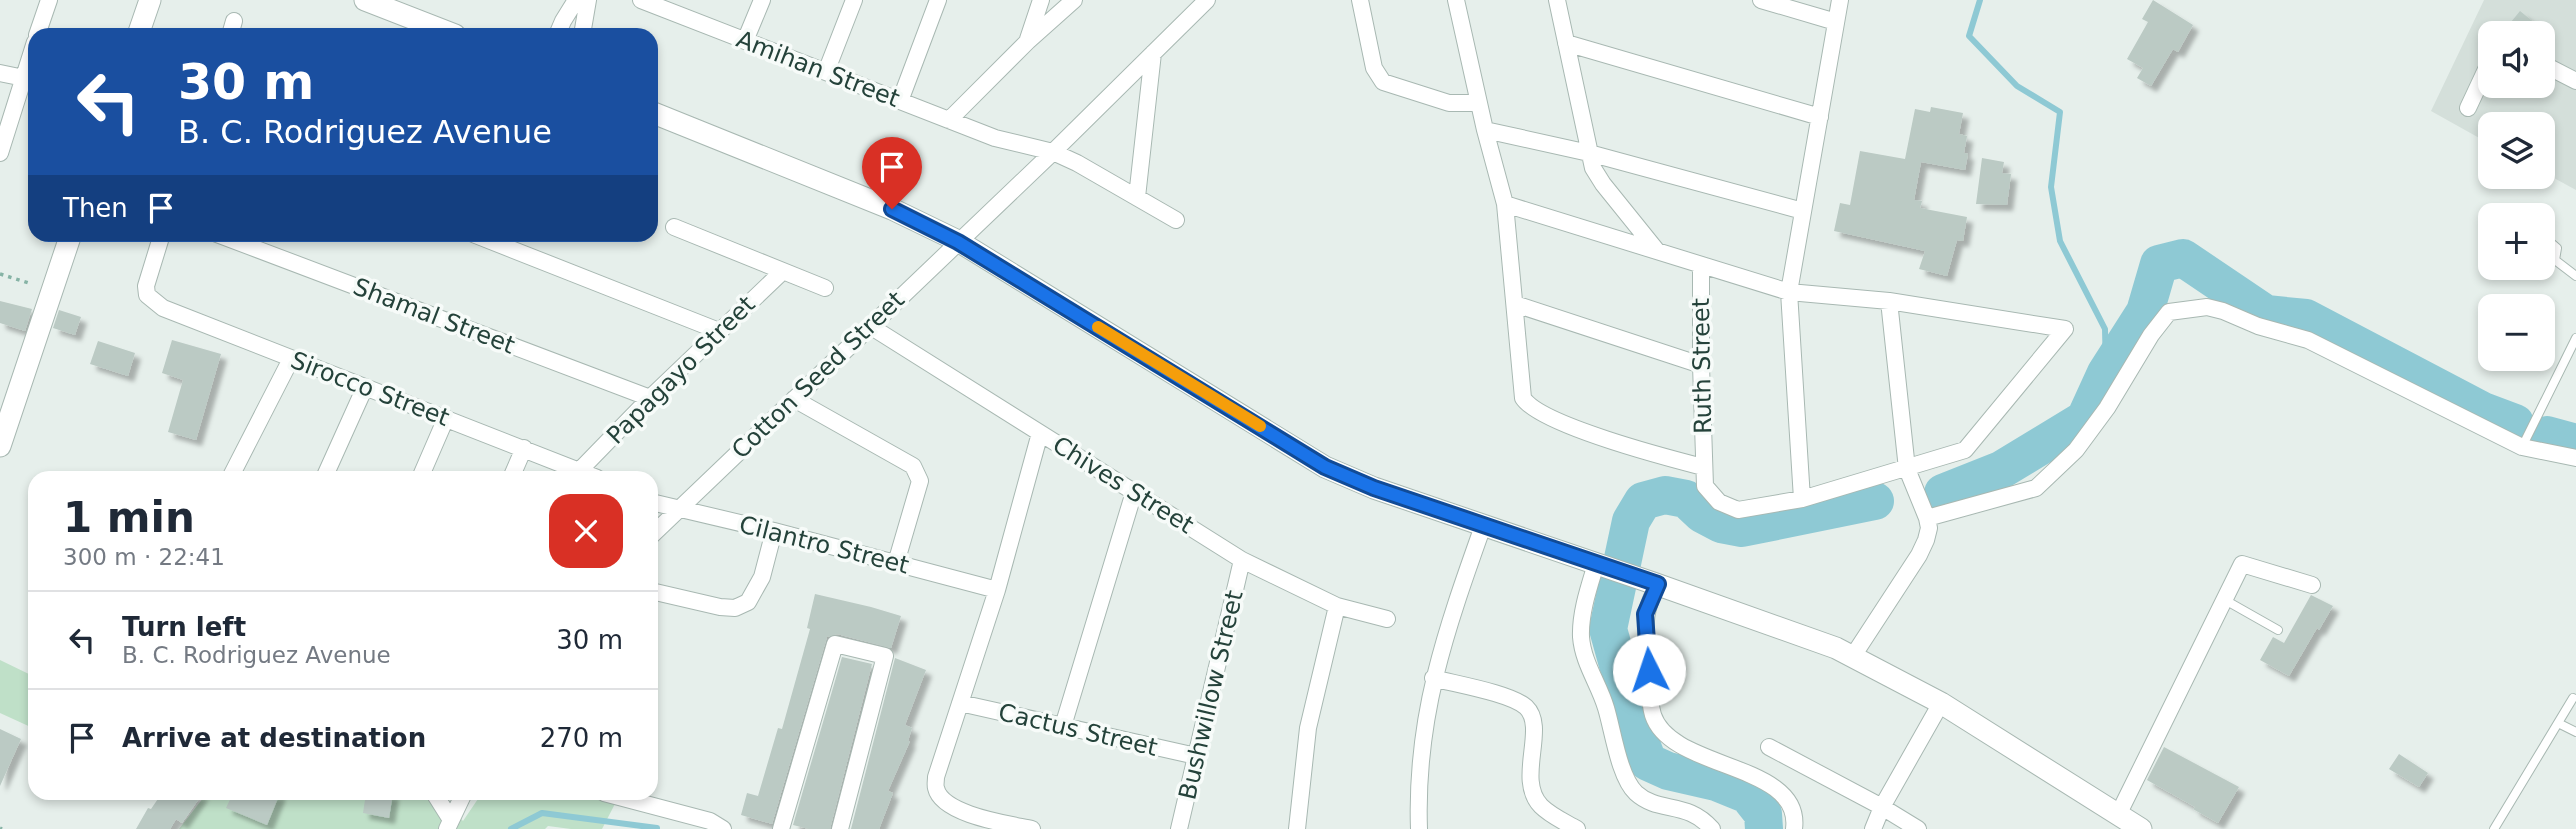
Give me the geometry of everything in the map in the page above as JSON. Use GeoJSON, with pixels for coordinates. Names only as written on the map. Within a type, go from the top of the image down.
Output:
{"type":"FeatureCollection","features":[{"type":"Feature","properties":{"kind":"street"},"geometry":{"type":"LineString","coordinates":[[39,28],[48,0]]}},
{"type":"Feature","properties":{"kind":"street"},"geometry":{"type":"LineString","coordinates":[[140,28],[150,0]]}},
{"type":"Feature","properties":{"kind":"street"},"geometry":{"type":"LineString","coordinates":[[365,0],[437,28]]}},
{"type":"Feature","properties":{"kind":"street"},"geometry":{"type":"LineString","coordinates":[[560,28],[576,0]]}},
{"type":"Feature","properties":{"kind":"street"},"geometry":{"type":"LineString","coordinates":[[585,28],[588,0]]}},
{"type":"Feature","properties":{"kind":"street","name":"Amihan Street"},"geometry":{"type":"LineString","coordinates":[[641,0],[668,5],[745,41],[995,138],[1053,152],[1101,175],[1176,220]]}},
{"type":"Feature","properties":{"kind":"street"},"geometry":{"type":"LineString","coordinates":[[745,41],[762,0]]}},
{"type":"Feature","properties":{"kind":"street"},"geometry":{"type":"LineString","coordinates":[[826,72],[854,0]]}},
{"type":"Feature","properties":{"kind":"street"},"geometry":{"type":"LineString","coordinates":[[900,101],[938,0]]}},
{"type":"Feature","properties":{"kind":"street"},"geometry":{"type":"LineString","coordinates":[[1028,41],[1041,0]]}},
{"type":"Feature","properties":{"kind":"street"},"geometry":{"type":"LineString","coordinates":[[949,120],[1028,41],[1074,0]]}},
{"type":"Feature","properties":{"kind":"street","name":"Cotton Seed Street"},"geometry":{"type":"LineString","coordinates":[[658,529],[1053,152],[1207,0]]}},
{"type":"Feature","properties":{"kind":"street"},"geometry":{"type":"LineString","coordinates":[[1360,0],[1374,68],[1383,82],[1449,103],[1478,103]]}},
{"type":"Feature","properties":{"kind":"street"},"geometry":{"type":"LineString","coordinates":[[1456,0],[1478,103],[1505,204],[1522,390],[1527,405],[1541,414],[1628,447],[1703,467],[1705,486],[1712,496],[1738,510],[1802,499],[1965,450],[2065,329],[1889,301],[1789,292],[1505,204]]}},
{"type":"Feature","properties":{"kind":"street"},"geometry":{"type":"LineString","coordinates":[[1557,0],[1593,168],[1657,251]]}},
{"type":"Feature","properties":{"kind":"street"},"geometry":{"type":"LineString","coordinates":[[1761,0],[1836,22]]}},
{"type":"Feature","properties":{"kind":"street"},"geometry":{"type":"LineString","coordinates":[[1802,499],[1789,292],[1840,0]]}},
{"type":"Feature","properties":{"kind":"street"},"geometry":{"type":"LineString","coordinates":[[1566,43],[1820,117]]}},
{"type":"Feature","properties":{"kind":"street"},"geometry":{"type":"LineString","coordinates":[[1137,197],[1153,53]]}},
{"type":"Feature","properties":{"kind":"street"},"geometry":{"type":"LineString","coordinates":[[0,153],[28,65]]}},
{"type":"Feature","properties":{"kind":"street"},"geometry":{"type":"LineString","coordinates":[[2555,70],[2576,81]]}},
{"type":"Feature","properties":{"kind":"street"},"geometry":{"type":"LineString","coordinates":[[0,73],[24,78]]}},
{"type":"Feature","properties":{"kind":"street"},"geometry":{"type":"LineString","coordinates":[[2468,108],[2478,87]]}},
{"type":"Feature","properties":{"kind":"street"},"geometry":{"type":"LineString","coordinates":[[658,115],[892,209],[958,242],[1325,467],[1374,488],[1655,583],[1853,656],[1941,703],[2141,829]]}},
{"type":"Feature","properties":{"kind":"street"},"geometry":{"type":"LineString","coordinates":[[1485,130],[1589,153],[1803,211]]}},
{"type":"Feature","properties":{"kind":"street"},"geometry":{"type":"LineString","coordinates":[[674,227],[825,288]]}},
{"type":"Feature","properties":{"kind":"street"},"geometry":{"type":"LineString","coordinates":[[0,446],[68,242]]}},
{"type":"Feature","properties":{"kind":"street","name":"Sirocco Street"},"geometry":{"type":"LineString","coordinates":[[159,242],[148,278],[147,295],[163,309],[580,470]]}},
{"type":"Feature","properties":{"kind":"street","name":"Shamal Street"},"geometry":{"type":"LineString","coordinates":[[238,242],[650,398]]}},
{"type":"Feature","properties":{"kind":"street"},"geometry":{"type":"LineString","coordinates":[[497,242],[719,331]]}},
{"type":"Feature","properties":{"kind":"street","name":"Ruth Street"},"geometry":{"type":"LineString","coordinates":[[1701,265],[1703,467]]}},
{"type":"Feature","properties":{"kind":"street","name":"Papagayo Street"},"geometry":{"type":"LineString","coordinates":[[580,470],[650,398],[783,271]]}},
{"type":"Feature","properties":{"kind":"street"},"geometry":{"type":"LineString","coordinates":[[1853,656],[1919,555],[1929,528],[1907,469],[1889,301]]}},
{"type":"Feature","properties":{"kind":"street"},"geometry":{"type":"LineString","coordinates":[[1515,304],[1701,365]]}},
{"type":"Feature","properties":{"kind":"street"},"geometry":{"type":"LineString","coordinates":[[1927,517],[2036,488],[2076,450],[2108,408],[2151,335],[2169,312],[2207,307],[2258,326],[2308,340],[2522,447],[2576,458]]}},
{"type":"Feature","properties":{"kind":"street","name":"Chives Street"},"geometry":{"type":"LineString","coordinates":[[870,326],[1242,560],[1337,606],[1387,619]]}},
{"type":"Feature","properties":{"kind":"street"},"geometry":{"type":"LineString","coordinates":[[234,471],[291,359]]}},
{"type":"Feature","properties":{"kind":"street"},"geometry":{"type":"LineString","coordinates":[[327,471],[365,387]]}},
{"type":"Feature","properties":{"kind":"street"},"geometry":{"type":"LineString","coordinates":[[794,399],[913,466],[920,481],[896,564]]}},
{"type":"Feature","properties":{"kind":"street"},"geometry":{"type":"LineString","coordinates":[[423,471],[446,418]]}},
{"type":"Feature","properties":{"kind":"street"},"geometry":{"type":"LineString","coordinates":[[1032,829],[955,809],[943,801],[936,790],[936,777],[996,590],[1040,433]]}},
{"type":"Feature","properties":{"kind":"street"},"geometry":{"type":"LineString","coordinates":[[514,471],[524,448]]}},
{"type":"Feature","properties":{"kind":"street"},"geometry":{"type":"LineString","coordinates":[[1063,726],[1134,492]]}},
{"type":"Feature","properties":{"kind":"street","name":"Cilantro Street"},"geometry":{"type":"LineString","coordinates":[[658,504],[774,531],[996,590]]}},
{"type":"Feature","properties":{"kind":"street"},"geometry":{"type":"LineString","coordinates":[[1419,829],[1421,751],[1433,678],[1450,617],[1483,526]]}},
{"type":"Feature","properties":{"kind":"street"},"geometry":{"type":"LineString","coordinates":[[658,593],[720,607],[735,608],[748,602],[762,577],[774,531]]}},
{"type":"Feature","properties":{"kind":"street","name":"Bushwillow Street"},"geometry":{"type":"LineString","coordinates":[[1179,829],[1242,560]]}},
{"type":"Feature","properties":{"kind":"street"},"geometry":{"type":"LineString","coordinates":[[2118,815],[2242,564],[2312,585]]}},
{"type":"Feature","properties":{"kind":"street"},"geometry":{"type":"LineString","coordinates":[[1599,565],[1584,606],[1581,636],[1584,656],[1605,706],[1618,757],[1634,791],[1648,802],[1695,813],[1712,829]]}},
{"type":"Feature","properties":{"kind":"street"},"geometry":{"type":"LineString","coordinates":[[1655,583],[1645,614],[1653,716],[1664,732],[1684,747],[1777,788],[1789,803],[1795,823],[1794,829]]}},
{"type":"Feature","properties":{"kind":"street"},"geometry":{"type":"LineString","coordinates":[[1297,829],[1308,728],[1337,606]]}},
{"type":"Feature","properties":{"kind":"street"},"geometry":{"type":"LineString","coordinates":[[781,829],[835,643],[885,656],[840,829]]}},
{"type":"Feature","properties":{"kind":"street"},"geometry":{"type":"LineString","coordinates":[[1433,678],[1505,697],[1527,709],[1533,727],[1530,779],[1532,794],[1540,806],[1577,829]]}},
{"type":"Feature","properties":{"kind":"street","name":"Cactus Street"},"geometry":{"type":"LineString","coordinates":[[960,703],[1196,756]]}},
{"type":"Feature","properties":{"kind":"street"},"geometry":{"type":"LineString","coordinates":[[1873,829],[1882,807],[1941,703]]}},
{"type":"Feature","properties":{"kind":"street"},"geometry":{"type":"LineString","coordinates":[[1769,747],[1918,829]]}},
{"type":"Feature","properties":{"kind":"street"},"geometry":{"type":"LineString","coordinates":[[437,800],[449,824]]}},
{"type":"Feature","properties":{"kind":"street"},"geometry":{"type":"LineString","coordinates":[[449,824],[461,800]]}},
{"type":"Feature","properties":{"kind":"street"},"geometry":{"type":"LineString","coordinates":[[630,800],[710,821],[723,829]]}},
{"type":"Feature","properties":{"kind":"lane"},"geometry":{"type":"LineString","coordinates":[[2555,260],[2576,276]]}},
{"type":"Feature","properties":{"kind":"lane"},"geometry":{"type":"LineString","coordinates":[[2522,447],[2576,338]]}},
{"type":"Feature","properties":{"kind":"lane"},"geometry":{"type":"LineString","coordinates":[[2224,600],[2278,629]]}},
{"type":"Feature","properties":{"kind":"lane"},"geometry":{"type":"LineString","coordinates":[[2494,829],[2573,698]]}},
{"type":"Feature","properties":{"kind":"lane"},"geometry":{"type":"LineString","coordinates":[[2558,723],[2576,732]]}},
{"type":"Feature","properties":{"kind":"path"},"geometry":{"type":"LineString","coordinates":[[0,275],[52,290]]}},
{"type":"Feature","properties":{"kind":"shaded area"},"geometry":{"type":"Polygon","coordinates":[[[2484,0],[2576,0],[2576,190],[2555,179],[2555,112],[2478,112],[2478,137],[2431,111],[2484,0]]]}},
{"type":"Feature","properties":{"kind":"green space"},"geometry":{"type":"Polygon","coordinates":[[[0,660],[28,674],[28,726],[0,713],[0,660]]]}},
{"type":"Feature","properties":{"kind":"green space"},"geometry":{"type":"Polygon","coordinates":[[[202,800],[444,800],[463,821],[477,800],[617,800],[602,829],[548,826],[545,829],[179,829],[202,800]]]}},
{"type":"Feature","properties":{"kind":"building"},"geometry":{"type":"Polygon","coordinates":[[[2153,0],[2193,25],[2178,52],[2173,49],[2151,86],[2137,78],[2143,68],[2127,59],[2148,22],[2142,19],[2153,0]]]}},
{"type":"Feature","properties":{"kind":"building"},"geometry":{"type":"Polygon","coordinates":[[[2520,11],[2532,21],[2512,21],[2520,11]]]}},
{"type":"Feature","properties":{"kind":"building"},"geometry":{"type":"Polygon","coordinates":[[[1931,107],[1963,113],[1959,134],[1967,136],[1965,170],[1921,162],[1914,200],[1922,201],[1920,208],[1967,217],[1963,241],[1957,240],[1947,276],[1919,269],[1925,251],[1834,231],[1840,203],[1850,205],[1860,151],[1905,159],[1915,109],[1930,112],[1931,107]]]}},
{"type":"Feature","properties":{"kind":"building"},"geometry":{"type":"Polygon","coordinates":[[[1982,158],[2004,162],[2002,173],[2011,174],[2007,205],[1976,204],[1982,158]]]}},
{"type":"Feature","properties":{"kind":"building"},"geometry":{"type":"Polygon","coordinates":[[[0,301],[32,309],[25,331],[0,323],[0,301]]]}},
{"type":"Feature","properties":{"kind":"building"},"geometry":{"type":"Polygon","coordinates":[[[59,310],[81,317],[75,335],[53,328],[59,310]]]}},
{"type":"Feature","properties":{"kind":"building"},"geometry":{"type":"Polygon","coordinates":[[[172,340],[221,354],[196,440],[168,432],[183,380],[162,373],[172,340]]]}},
{"type":"Feature","properties":{"kind":"building"},"geometry":{"type":"Polygon","coordinates":[[[98,341],[135,353],[128,376],[90,364],[98,341]]]}},
{"type":"Feature","properties":{"kind":"building"},"geometry":{"type":"Polygon","coordinates":[[[815,594],[901,616],[891,648],[837,634],[827,637],[772,824],[741,815],[747,793],[758,796],[778,728],[782,729],[810,629],[807,628],[815,594]]]}},
{"type":"Feature","properties":{"kind":"building"},"geometry":{"type":"Polygon","coordinates":[[[2311,595],[2333,606],[2289,676],[2260,660],[2273,637],[2284,643],[2311,595]]]}},
{"type":"Feature","properties":{"kind":"building"},"geometry":{"type":"Polygon","coordinates":[[[842,657],[872,664],[830,829],[809,829],[793,825],[842,657]]]}},
{"type":"Feature","properties":{"kind":"building"},"geometry":{"type":"Polygon","coordinates":[[[895,658],[926,670],[905,725],[912,728],[910,741],[888,791],[893,793],[879,829],[851,829],[895,658]]]}},
{"type":"Feature","properties":{"kind":"building"},"geometry":{"type":"Polygon","coordinates":[[[0,729],[21,739],[0,786],[0,729]]]}},
{"type":"Feature","properties":{"kind":"building"},"geometry":{"type":"Polygon","coordinates":[[[2164,747],[2239,787],[2218,823],[2147,780],[2164,747]]]}},
{"type":"Feature","properties":{"kind":"building"},"geometry":{"type":"Polygon","coordinates":[[[2399,754],[2428,773],[2419,787],[2389,769],[2399,754]]]}},
{"type":"Feature","properties":{"kind":"building"},"geometry":{"type":"Polygon","coordinates":[[[157,800],[198,800],[182,823],[176,819],[170,829],[136,829],[148,808],[151,809],[157,800]]]}},
{"type":"Feature","properties":{"kind":"building"},"geometry":{"type":"Polygon","coordinates":[[[230,800],[277,800],[267,825],[226,808],[230,800]]]}},
{"type":"Feature","properties":{"kind":"building"},"geometry":{"type":"Polygon","coordinates":[[[365,800],[392,800],[389,818],[363,813],[365,800]]]}},
{"type":"Feature","properties":{"kind":"waterway"},"geometry":{"type":"LineString","coordinates":[[1980,0],[1969,36],[2017,86],[2060,112],[2051,187],[2060,241],[2105,329],[2106,373]]}},
{"type":"Feature","properties":{"kind":"waterway"},"geometry":{"type":"LineString","coordinates":[[1943,493],[2001,470],[2085,419],[2106,373],[2145,312],[2159,264],[2183,258],[2266,314],[2306,318],[2483,411],[2515,423]]}},
{"type":"Feature","properties":{"kind":"waterway"},"geometry":{"type":"LineString","coordinates":[[2547,435],[2576,443]]}},
{"type":"Feature","properties":{"kind":"waterway"},"geometry":{"type":"LineString","coordinates":[[1764,829],[1763,814],[1748,795],[1716,782],[1668,771],[1648,762],[1637,733],[1608,629],[1631,521],[1643,501],[1665,495],[1686,499],[1702,514],[1721,524],[1742,528],[1875,501]]}},
{"type":"Feature","properties":{"kind":"waterway"},"geometry":{"type":"LineString","coordinates":[[511,829],[542,813],[657,828]]}},
{"type":"Feature","properties":{"kind":"slow traffic"},"geometry":{"type":"LineString","coordinates":[[1098,327],[1260,426]]}},
{"type":"Feature","properties":{"kind":"route"},"geometry":{"type":"LineString","coordinates":[[892,209],[958,242],[1325,467],[1374,488],[1658,584],[1645,614],[1649,670]]}}]}
